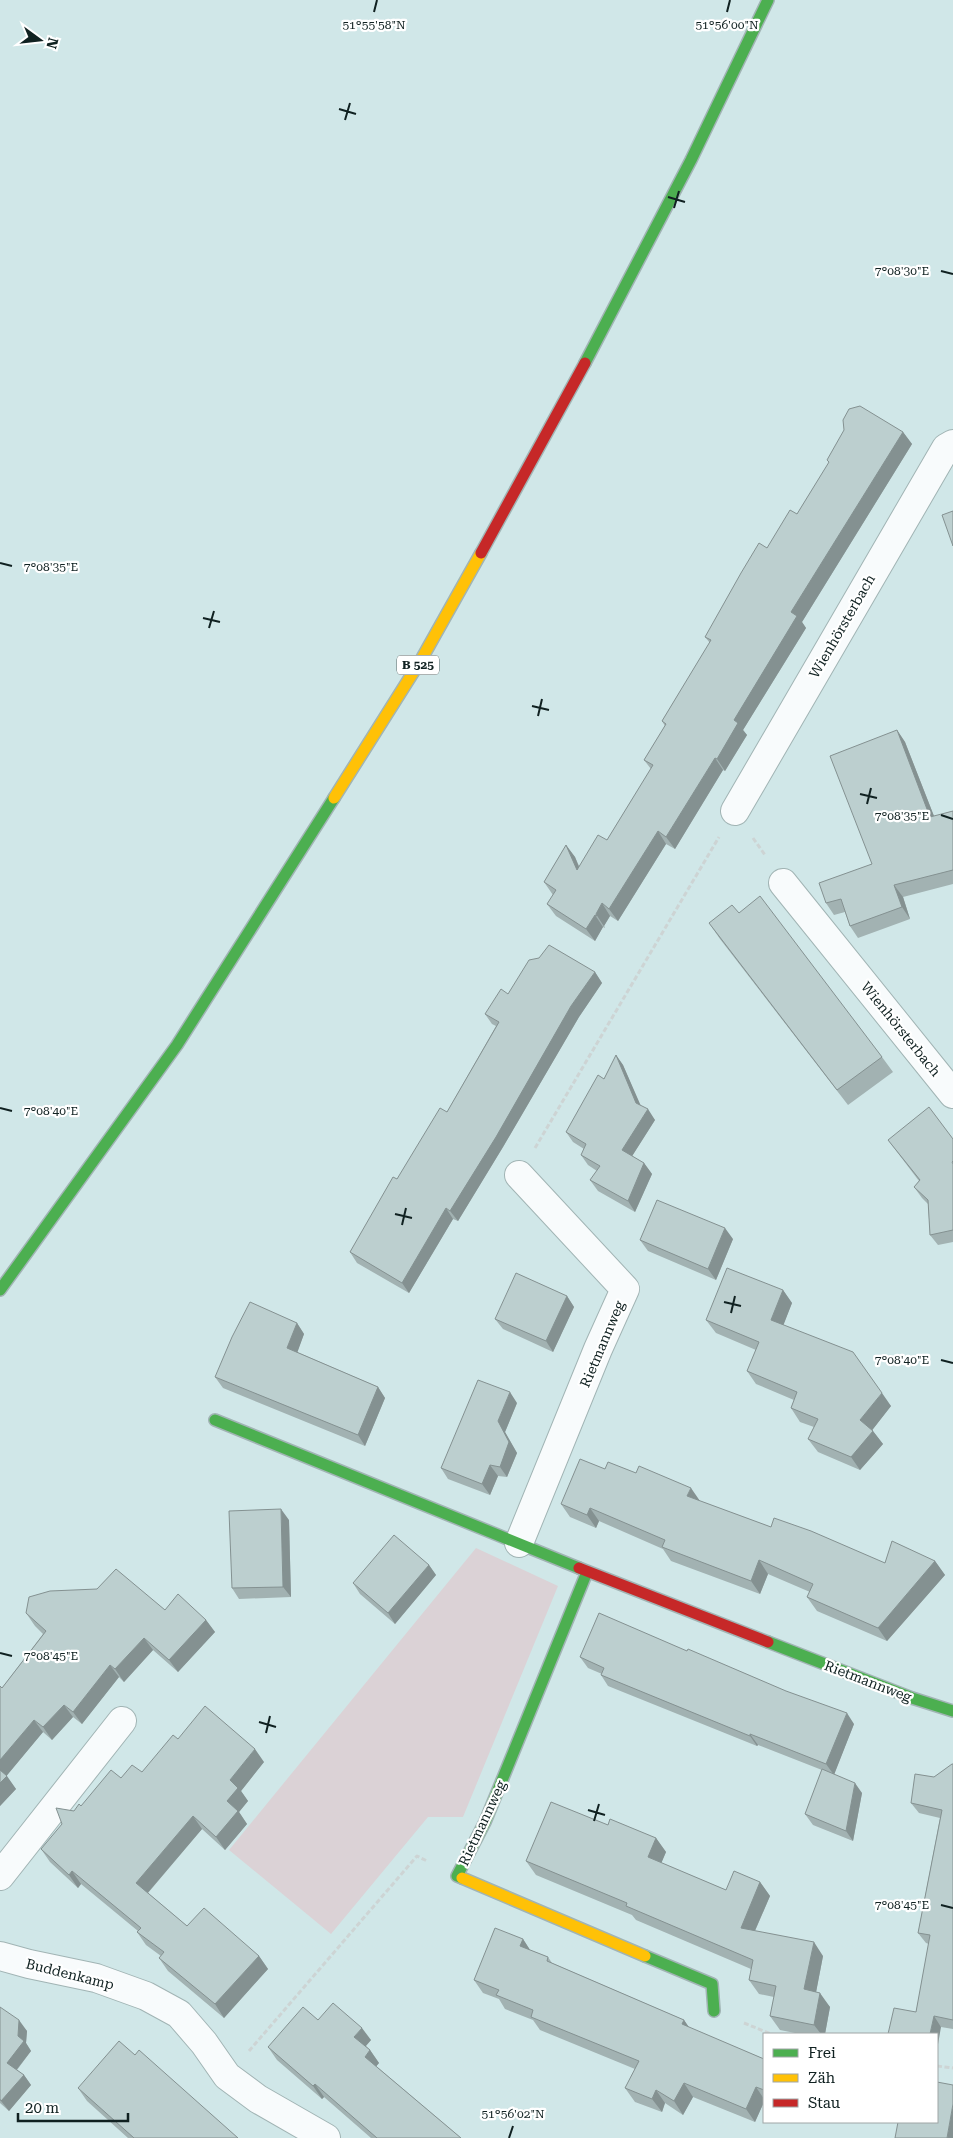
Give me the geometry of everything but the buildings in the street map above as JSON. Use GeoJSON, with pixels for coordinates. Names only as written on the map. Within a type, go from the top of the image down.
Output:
{"type":"FeatureCollection","features":[{"type":"Feature","properties":{"kind":"main road","name":"B 525"},"geometry":{"type":"LineString","coordinates":[[0,1290],[177,1045],[422,660],[561,409],[691,160],[768,0]]}},
{"type":"Feature","properties":{"kind":"main road","name":"Rietmannweg"},"geometry":{"type":"LineString","coordinates":[[215,1420],[519,1542],[588,1572],[912,1698],[953,1711]]}},
{"type":"Feature","properties":{"kind":"main road","name":"Rietmannweg"},"geometry":{"type":"LineString","coordinates":[[588,1572],[485,1822],[457,1876],[712,1984],[714,2011]]}},
{"type":"Feature","properties":{"kind":"street","name":"Wienhörsterbach"},"geometry":{"type":"LineString","coordinates":[[735,810],[946,448],[953,444]]}},
{"type":"Feature","properties":{"kind":"street","name":"Wienhörsterbach"},"geometry":{"type":"LineString","coordinates":[[783,883],[950,1085]]}},
{"type":"Feature","properties":{"kind":"street","name":"Rietmannweg"},"geometry":{"type":"LineString","coordinates":[[519,1542],[598,1349],[625,1289],[520,1175]]}},
{"type":"Feature","properties":{"kind":"street"},"geometry":{"type":"LineString","coordinates":[[0,1876],[122,1722]]}},
{"type":"Feature","properties":{"kind":"street","name":"Buddenkamp"},"geometry":{"type":"LineString","coordinates":[[0,1956],[96,1978],[146,1996],[179,2014],[204,2043],[227,2076],[258,2099],[326,2138]]}},
{"type":"Feature","properties":{"kind":"path"},"geometry":{"type":"LineString","coordinates":[[520,1175],[735,810],[783,883]]}},
{"type":"Feature","properties":{"kind":"path"},"geometry":{"type":"LineString","coordinates":[[227,2076],[417,1856],[457,1876]]}},
{"type":"Feature","properties":{"kind":"path"},"geometry":{"type":"LineString","coordinates":[[938,2066],[953,2068]]}},
{"type":"Feature","properties":{"kind":"shaded area"},"geometry":{"type":"Polygon","coordinates":[[[476,1548],[558,1586],[463,1817],[428,1817],[331,1934],[229,1850],[476,1548]]]}},
{"type":"Feature","properties":{"kind":"traffic: fast"},"geometry":{"type":"LineString","coordinates":[[585,363],[691,160],[768,0]]}},
{"type":"Feature","properties":{"kind":"traffic: fast"},"geometry":{"type":"LineString","coordinates":[[0,1290],[177,1045],[334,798]]}},
{"type":"Feature","properties":{"kind":"traffic: fast"},"geometry":{"type":"LineString","coordinates":[[215,1420],[579,1568]]}},
{"type":"Feature","properties":{"kind":"traffic: fast"},"geometry":{"type":"LineString","coordinates":[[462,1878],[457,1876],[485,1822],[587,1572]]}},
{"type":"Feature","properties":{"kind":"traffic: fast"},"geometry":{"type":"LineString","coordinates":[[768,1642],[912,1698],[953,1711]]}},
{"type":"Feature","properties":{"kind":"traffic: fast"},"geometry":{"type":"LineString","coordinates":[[645,1956],[712,1984],[714,2011]]}},
{"type":"Feature","properties":{"kind":"traffic: slow"},"geometry":{"type":"LineString","coordinates":[[334,798],[421,660],[481,553]]}},
{"type":"Feature","properties":{"kind":"traffic: slow"},"geometry":{"type":"LineString","coordinates":[[462,1878],[645,1956]]}},
{"type":"Feature","properties":{"kind":"traffic: jam"},"geometry":{"type":"LineString","coordinates":[[481,553],[585,363]]}},
{"type":"Feature","properties":{"kind":"traffic: jam"},"geometry":{"type":"LineString","coordinates":[[579,1568],[768,1642]]}}]}
